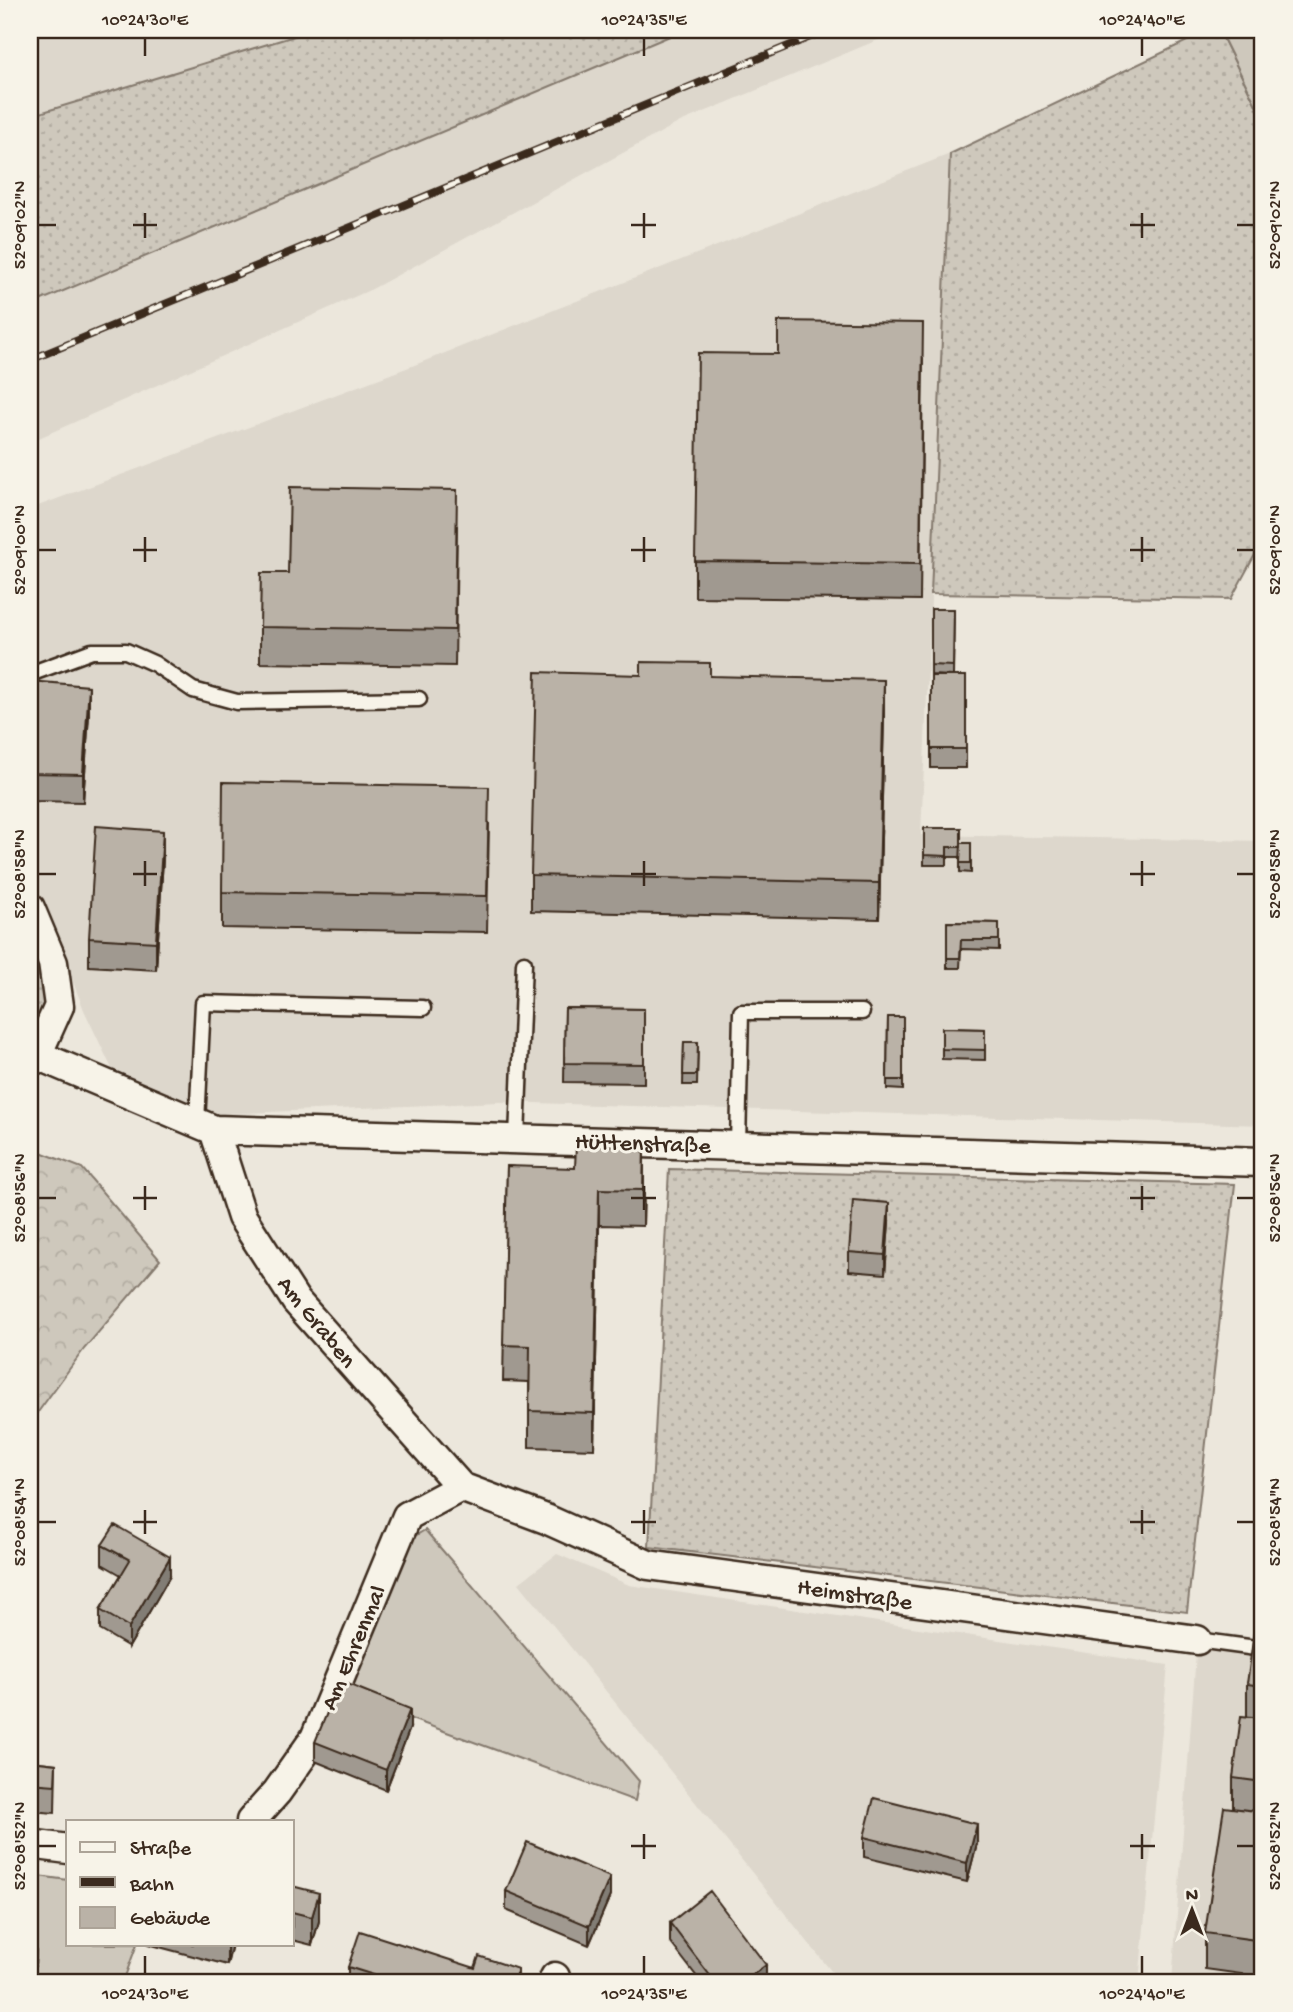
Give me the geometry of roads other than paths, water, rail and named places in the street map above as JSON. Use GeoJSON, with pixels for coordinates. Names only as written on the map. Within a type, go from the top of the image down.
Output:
{"type":"FeatureCollection","features":[{"type":"Feature","properties":{"kind":"street","name":"Hüttenstraße"},"geometry":{"type":"LineString","coordinates":[[30,908],[53,963],[59,1006],[33,1056],[206,1126],[1263,1162]]}},
{"type":"Feature","properties":{"kind":"street","name":"Am Graben"},"geometry":{"type":"LineString","coordinates":[[206,1126],[242,1217],[296,1301],[461,1487]]}},
{"type":"Feature","properties":{"kind":"street","name":"Heimstraße"},"geometry":{"type":"LineString","coordinates":[[461,1487],[546,1519],[648,1565],[1197,1640]]}},
{"type":"Feature","properties":{"kind":"street","name":"Am Ehrenmal"},"geometry":{"type":"LineString","coordinates":[[252,1820],[277,1792],[314,1738],[407,1516],[461,1487]]}},
{"type":"Feature","properties":{"kind":"street"},"geometry":{"type":"LineString","coordinates":[[30,1844],[66,1849]]}},
{"type":"Feature","properties":{"kind":"lane"},"geometry":{"type":"LineString","coordinates":[[30,674],[92,650],[126,650],[155,664],[193,690],[237,702],[419,699]]}},
{"type":"Feature","properties":{"kind":"lane"},"geometry":{"type":"LineString","coordinates":[[517,1138],[524,963]]}},
{"type":"Feature","properties":{"kind":"lane"},"geometry":{"type":"LineString","coordinates":[[206,1126],[203,1003],[423,1008]]}},
{"type":"Feature","properties":{"kind":"lane"},"geometry":{"type":"LineString","coordinates":[[738,1145],[741,1012],[862,1012]]}},
{"type":"Feature","properties":{"kind":"lane","name":"Heimstraße"},"geometry":{"type":"LineString","coordinates":[[1197,1640],[1263,1648]]}},
{"type":"Feature","properties":{"kind":"railway"},"geometry":{"type":"LineString","coordinates":[[30,360],[827,30]]}}]}
